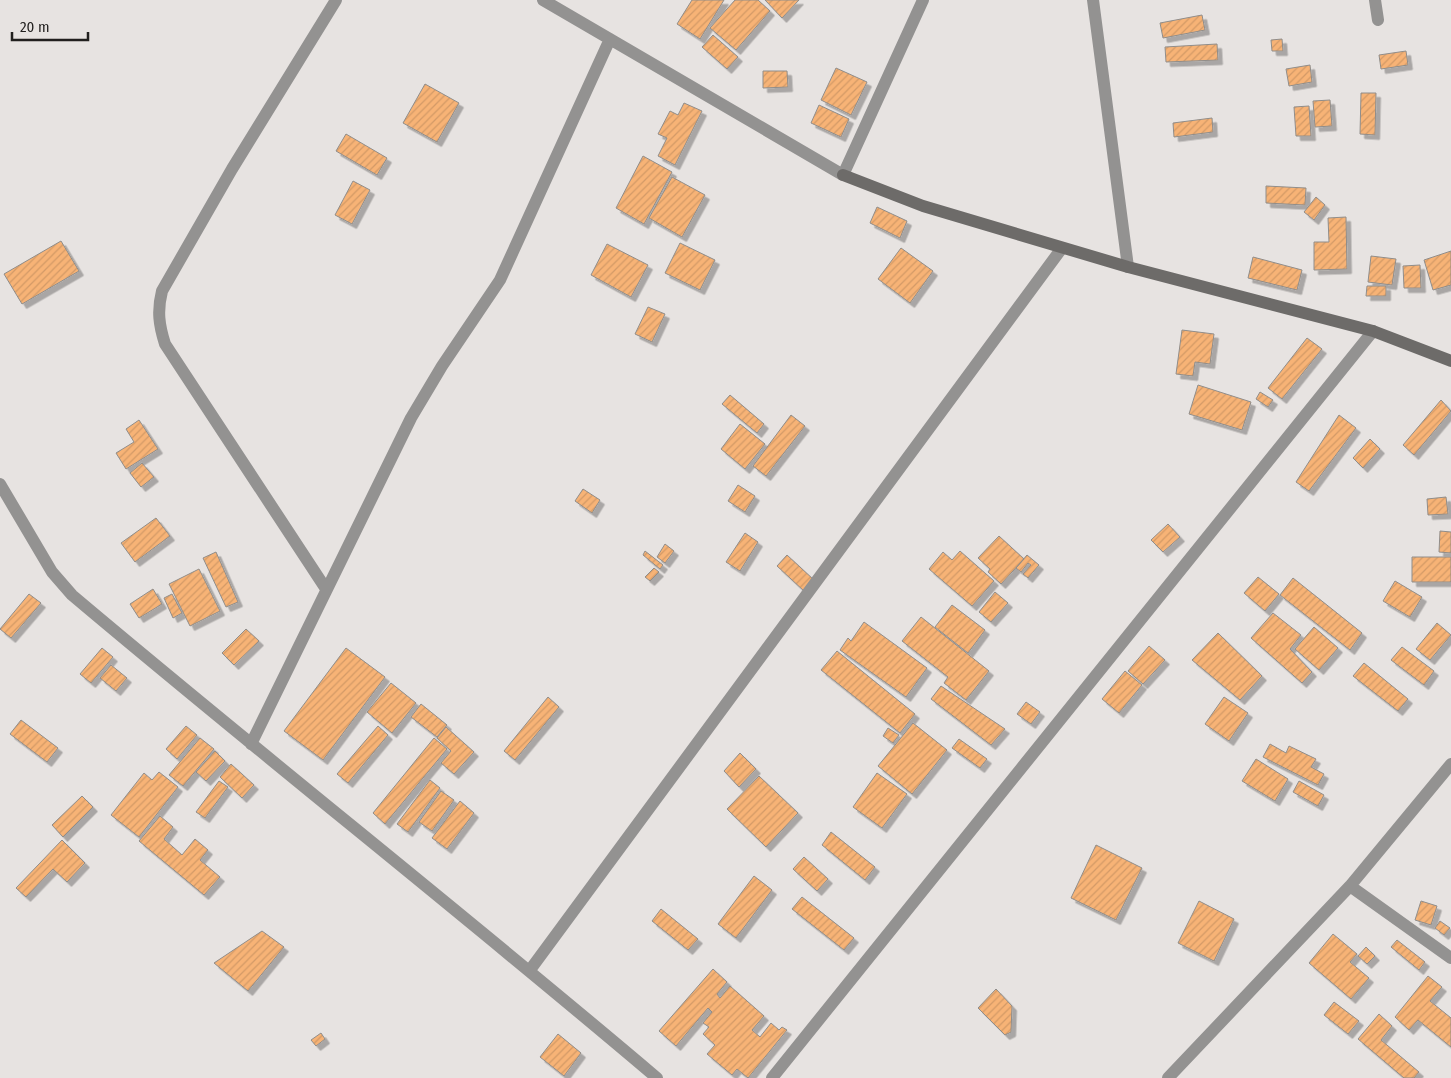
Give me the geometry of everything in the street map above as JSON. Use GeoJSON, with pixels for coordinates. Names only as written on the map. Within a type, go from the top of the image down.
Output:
{"type":"FeatureCollection","features":[{"type":"Feature","properties":{"kind":"street"},"geometry":{"type":"LineString","coordinates":[[326,589],[165,344],[158,322],[158,306],[162,291],[232,169],[336,0]]}},
{"type":"Feature","properties":{"kind":"street"},"geometry":{"type":"LineString","coordinates":[[543,0],[843,175],[923,206],[1128,267],[1373,331],[1451,361]]}},
{"type":"Feature","properties":{"kind":"street"},"geometry":{"type":"LineString","coordinates":[[843,175],[923,0]]}},
{"type":"Feature","properties":{"kind":"street"},"geometry":{"type":"LineString","coordinates":[[1093,0],[1128,267]]}},
{"type":"Feature","properties":{"kind":"street"},"geometry":{"type":"LineString","coordinates":[[1375,0],[1378,20]]}},
{"type":"Feature","properties":{"kind":"street"},"geometry":{"type":"LineString","coordinates":[[251,744],[410,418],[442,366],[500,280],[610,39]]}},
{"type":"Feature","properties":{"kind":"street"},"geometry":{"type":"LineString","coordinates":[[530,970],[1062,248]]}},
{"type":"Feature","properties":{"kind":"street"},"geometry":{"type":"LineString","coordinates":[[772,1078],[1373,331]]}},
{"type":"Feature","properties":{"kind":"street"},"geometry":{"type":"LineString","coordinates":[[0,484],[52,572],[72,595],[251,744],[530,970],[657,1078]]}},
{"type":"Feature","properties":{"kind":"street"},"geometry":{"type":"LineString","coordinates":[[1168,1078],[1350,886],[1451,764]]}},
{"type":"Feature","properties":{"kind":"street"},"geometry":{"type":"LineString","coordinates":[[1350,886],[1451,958]]}},
{"type":"Feature","properties":{"kind":"building"},"geometry":{"type":"Polygon","coordinates":[[[692,0],[724,0],[700,39],[677,24],[692,0]]]}},
{"type":"Feature","properties":{"kind":"building"},"geometry":{"type":"Polygon","coordinates":[[[735,0],[758,0],[770,11],[736,50],[710,28],[735,0]]]}},
{"type":"Feature","properties":{"kind":"building"},"geometry":{"type":"Polygon","coordinates":[[[765,0],[799,0],[782,18],[765,0]]]}},
{"type":"Feature","properties":{"kind":"building"},"geometry":{"type":"Polygon","coordinates":[[[1202,15],[1205,30],[1163,38],[1160,23],[1202,15]]]}},
{"type":"Feature","properties":{"kind":"building"},"geometry":{"type":"Polygon","coordinates":[[[713,35],[738,57],[727,69],[702,47],[713,35]]]}},
{"type":"Feature","properties":{"kind":"building"},"geometry":{"type":"Polygon","coordinates":[[[1282,39],[1283,51],[1272,51],[1271,40],[1282,39]]]}},
{"type":"Feature","properties":{"kind":"building"},"geometry":{"type":"Polygon","coordinates":[[[1217,44],[1218,60],[1166,62],[1165,47],[1217,44]]]}},
{"type":"Feature","properties":{"kind":"building"},"geometry":{"type":"Polygon","coordinates":[[[1406,51],[1408,65],[1381,69],[1379,55],[1406,51]]]}},
{"type":"Feature","properties":{"kind":"building"},"geometry":{"type":"Polygon","coordinates":[[[1310,65],[1312,82],[1289,86],[1286,69],[1310,65]]]}},
{"type":"Feature","properties":{"kind":"building"},"geometry":{"type":"Polygon","coordinates":[[[836,68],[867,82],[851,115],[821,100],[836,68]]]}},
{"type":"Feature","properties":{"kind":"building"},"geometry":{"type":"Polygon","coordinates":[[[763,71],[787,71],[788,87],[763,88],[763,71]]]}},
{"type":"Feature","properties":{"kind":"building"},"geometry":{"type":"Polygon","coordinates":[[[425,84],[459,103],[437,142],[403,123],[425,84]]]}},
{"type":"Feature","properties":{"kind":"building"},"geometry":{"type":"Polygon","coordinates":[[[1361,93],[1376,93],[1375,135],[1360,134],[1361,93]]]}},
{"type":"Feature","properties":{"kind":"building"},"geometry":{"type":"Polygon","coordinates":[[[1330,100],[1332,126],[1315,127],[1313,101],[1330,100]]]}},
{"type":"Feature","properties":{"kind":"building"},"geometry":{"type":"Polygon","coordinates":[[[684,103],[702,111],[675,165],[658,156],[667,138],[658,134],[670,111],[678,115],[684,103]]]}},
{"type":"Feature","properties":{"kind":"building"},"geometry":{"type":"Polygon","coordinates":[[[819,105],[849,119],[841,137],[811,123],[819,105]]]}},
{"type":"Feature","properties":{"kind":"building"},"geometry":{"type":"Polygon","coordinates":[[[1309,106],[1311,136],[1296,136],[1294,107],[1309,106]]]}},
{"type":"Feature","properties":{"kind":"building"},"geometry":{"type":"Polygon","coordinates":[[[1212,118],[1213,132],[1174,137],[1173,123],[1212,118]]]}},
{"type":"Feature","properties":{"kind":"building"},"geometry":{"type":"Polygon","coordinates":[[[346,134],[387,158],[377,175],[336,151],[346,134]]]}},
{"type":"Feature","properties":{"kind":"building"},"geometry":{"type":"Polygon","coordinates":[[[643,156],[672,172],[644,224],[616,208],[643,156]]]}},
{"type":"Feature","properties":{"kind":"building"},"geometry":{"type":"Polygon","coordinates":[[[672,177],[705,195],[682,237],[649,218],[672,177]]]}},
{"type":"Feature","properties":{"kind":"building"},"geometry":{"type":"Polygon","coordinates":[[[353,181],[370,190],[352,224],[335,215],[353,181]]]}},
{"type":"Feature","properties":{"kind":"building"},"geometry":{"type":"Polygon","coordinates":[[[1266,186],[1306,188],[1305,205],[1266,203],[1266,186]]]}},
{"type":"Feature","properties":{"kind":"building"},"geometry":{"type":"Polygon","coordinates":[[[1316,197],[1325,205],[1314,220],[1304,212],[1316,197]]]}},
{"type":"Feature","properties":{"kind":"building"},"geometry":{"type":"Polygon","coordinates":[[[877,207],[907,221],[900,238],[870,223],[877,207]]]}},
{"type":"Feature","properties":{"kind":"building"},"geometry":{"type":"Polygon","coordinates":[[[1346,217],[1347,269],[1314,270],[1314,242],[1329,242],[1328,218],[1346,217]]]}},
{"type":"Feature","properties":{"kind":"building"},"geometry":{"type":"Polygon","coordinates":[[[61,241],[79,271],[22,304],[4,274],[61,241]]]}},
{"type":"Feature","properties":{"kind":"building"},"geometry":{"type":"Polygon","coordinates":[[[680,243],[715,260],[700,290],[665,273],[680,243]]]}},
{"type":"Feature","properties":{"kind":"building"},"geometry":{"type":"Polygon","coordinates":[[[607,244],[648,265],[631,297],[591,275],[607,244]]]}},
{"type":"Feature","properties":{"kind":"building"},"geometry":{"type":"Polygon","coordinates":[[[901,248],[933,271],[910,303],[878,279],[901,248]]]}},
{"type":"Feature","properties":{"kind":"building"},"geometry":{"type":"Polygon","coordinates":[[[1451,251],[1451,285],[1433,290],[1424,260],[1451,251]]]}},
{"type":"Feature","properties":{"kind":"building"},"geometry":{"type":"Polygon","coordinates":[[[1371,256],[1396,259],[1392,285],[1368,282],[1371,256]]]}},
{"type":"Feature","properties":{"kind":"building"},"geometry":{"type":"Polygon","coordinates":[[[1253,257],[1302,270],[1297,290],[1248,278],[1253,257]]]}},
{"type":"Feature","properties":{"kind":"building"},"geometry":{"type":"Polygon","coordinates":[[[1420,265],[1421,288],[1404,288],[1403,266],[1420,265]]]}},
{"type":"Feature","properties":{"kind":"building"},"geometry":{"type":"Polygon","coordinates":[[[1367,286],[1386,286],[1386,296],[1366,296],[1367,286]]]}},
{"type":"Feature","properties":{"kind":"building"},"geometry":{"type":"Polygon","coordinates":[[[648,307],[665,314],[652,342],[635,334],[648,307]]]}},
{"type":"Feature","properties":{"kind":"building"},"geometry":{"type":"Polygon","coordinates":[[[1182,330],[1214,334],[1210,364],[1195,362],[1193,376],[1176,374],[1182,330]]]}},
{"type":"Feature","properties":{"kind":"building"},"geometry":{"type":"Polygon","coordinates":[[[1307,338],[1322,349],[1282,399],[1268,388],[1307,338]]]}},
{"type":"Feature","properties":{"kind":"building"},"geometry":{"type":"Polygon","coordinates":[[[1198,385],[1251,402],[1242,430],[1189,414],[1198,385]]]}},
{"type":"Feature","properties":{"kind":"building"},"geometry":{"type":"Polygon","coordinates":[[[1260,392],[1273,400],[1268,407],[1256,399],[1260,392]]]}},
{"type":"Feature","properties":{"kind":"building"},"geometry":{"type":"Polygon","coordinates":[[[730,395],[764,424],[757,433],[722,404],[730,395]]]}},
{"type":"Feature","properties":{"kind":"building"},"geometry":{"type":"Polygon","coordinates":[[[1441,400],[1451,411],[1414,455],[1403,445],[1441,400]]]}},
{"type":"Feature","properties":{"kind":"building"},"geometry":{"type":"Polygon","coordinates":[[[791,415],[805,426],[766,476],[753,466],[791,415]]]}},
{"type":"Feature","properties":{"kind":"building"},"geometry":{"type":"Polygon","coordinates":[[[1339,415],[1356,428],[1309,491],[1296,482],[1339,415]]]}},
{"type":"Feature","properties":{"kind":"building"},"geometry":{"type":"Polygon","coordinates":[[[139,420],[158,449],[126,469],[116,453],[134,442],[126,429],[139,420]]]}},
{"type":"Feature","properties":{"kind":"building"},"geometry":{"type":"Polygon","coordinates":[[[740,424],[765,444],[745,469],[721,449],[740,424]]]}},
{"type":"Feature","properties":{"kind":"building"},"geometry":{"type":"Polygon","coordinates":[[[1370,439],[1380,449],[1363,468],[1353,458],[1370,439]]]}},
{"type":"Feature","properties":{"kind":"building"},"geometry":{"type":"Polygon","coordinates":[[[142,463],[154,477],[141,487],[130,473],[142,463]]]}},
{"type":"Feature","properties":{"kind":"building"},"geometry":{"type":"Polygon","coordinates":[[[738,485],[755,496],[745,512],[728,501],[738,485]]]}},
{"type":"Feature","properties":{"kind":"building"},"geometry":{"type":"Polygon","coordinates":[[[583,489],[600,500],[592,513],[575,501],[583,489]]]}},
{"type":"Feature","properties":{"kind":"building"},"geometry":{"type":"Polygon","coordinates":[[[1446,497],[1448,514],[1428,515],[1427,499],[1446,497]]]}},
{"type":"Feature","properties":{"kind":"building"},"geometry":{"type":"Polygon","coordinates":[[[156,518],[170,536],[135,562],[121,543],[156,518]]]}},
{"type":"Feature","properties":{"kind":"building"},"geometry":{"type":"Polygon","coordinates":[[[1168,524],[1180,537],[1163,552],[1151,540],[1168,524]]]}},
{"type":"Feature","properties":{"kind":"building"},"geometry":{"type":"Polygon","coordinates":[[[1440,531],[1451,532],[1451,553],[1439,552],[1440,531]]]}},
{"type":"Feature","properties":{"kind":"building"},"geometry":{"type":"Polygon","coordinates":[[[745,533],[758,542],[740,571],[726,562],[745,533]]]}},
{"type":"Feature","properties":{"kind":"building"},"geometry":{"type":"Polygon","coordinates":[[[999,536],[1024,559],[1001,584],[988,572],[990,569],[978,558],[999,536]]]}},
{"type":"Feature","properties":{"kind":"building"},"geometry":{"type":"Polygon","coordinates":[[[665,544],[674,551],[665,563],[657,557],[665,544]]]}},
{"type":"Feature","properties":{"kind":"building"},"geometry":{"type":"Polygon","coordinates":[[[645,551],[663,565],[660,569],[643,555],[645,551]]]}},
{"type":"Feature","properties":{"kind":"building"},"geometry":{"type":"Polygon","coordinates":[[[960,551],[994,581],[972,606],[929,569],[943,552],[952,560],[960,551]]]}},
{"type":"Feature","properties":{"kind":"building"},"geometry":{"type":"Polygon","coordinates":[[[216,552],[238,602],[226,607],[203,558],[216,552]]]}},
{"type":"Feature","properties":{"kind":"building"},"geometry":{"type":"Polygon","coordinates":[[[787,555],[814,580],[804,591],[777,566],[787,555]]]}},
{"type":"Feature","properties":{"kind":"building"},"geometry":{"type":"Polygon","coordinates":[[[1027,555],[1039,565],[1028,578],[1023,574],[1031,565],[1028,563],[1021,572],[1016,568],[1027,555]]]}},
{"type":"Feature","properties":{"kind":"building"},"geometry":{"type":"Polygon","coordinates":[[[1412,557],[1451,557],[1451,582],[1412,582],[1412,557]]]}},
{"type":"Feature","properties":{"kind":"building"},"geometry":{"type":"Polygon","coordinates":[[[654,568],[659,572],[650,581],[645,577],[654,568]]]}},
{"type":"Feature","properties":{"kind":"building"},"geometry":{"type":"Polygon","coordinates":[[[199,569],[220,611],[190,626],[169,584],[199,569]]]}},
{"type":"Feature","properties":{"kind":"building"},"geometry":{"type":"Polygon","coordinates":[[[1258,577],[1279,594],[1265,611],[1244,593],[1258,577]]]}},
{"type":"Feature","properties":{"kind":"building"},"geometry":{"type":"Polygon","coordinates":[[[1293,578],[1362,633],[1350,650],[1280,595],[1293,578]]]}},
{"type":"Feature","properties":{"kind":"building"},"geometry":{"type":"Polygon","coordinates":[[[1395,581],[1422,597],[1410,617],[1383,601],[1395,581]]]}},
{"type":"Feature","properties":{"kind":"building"},"geometry":{"type":"Polygon","coordinates":[[[153,589],[162,604],[139,618],[130,604],[153,589]]]}},
{"type":"Feature","properties":{"kind":"building"},"geometry":{"type":"Polygon","coordinates":[[[995,592],[1008,603],[991,622],[979,612],[995,592]]]}},
{"type":"Feature","properties":{"kind":"building"},"geometry":{"type":"Polygon","coordinates":[[[29,594],[41,603],[11,638],[0,629],[29,594]]]}},
{"type":"Feature","properties":{"kind":"building"},"geometry":{"type":"Polygon","coordinates":[[[172,594],[182,613],[173,618],[164,598],[172,594]]]}},
{"type":"Feature","properties":{"kind":"building"},"geometry":{"type":"Polygon","coordinates":[[[952,605],[985,630],[968,653],[935,627],[952,605]]]}},
{"type":"Feature","properties":{"kind":"building"},"geometry":{"type":"Polygon","coordinates":[[[1273,613],[1301,635],[1290,649],[1312,672],[1302,683],[1251,638],[1273,613]]]}},
{"type":"Feature","properties":{"kind":"building"},"geometry":{"type":"Polygon","coordinates":[[[921,617],[989,671],[966,700],[944,683],[948,677],[902,641],[921,617]]]}},
{"type":"Feature","properties":{"kind":"building"},"geometry":{"type":"Polygon","coordinates":[[[864,622],[927,668],[906,697],[840,650],[848,638],[851,641],[864,622]]]}},
{"type":"Feature","properties":{"kind":"building"},"geometry":{"type":"Polygon","coordinates":[[[1437,623],[1451,635],[1430,660],[1416,649],[1437,623]]]}},
{"type":"Feature","properties":{"kind":"building"},"geometry":{"type":"Polygon","coordinates":[[[1314,627],[1338,648],[1319,670],[1295,649],[1314,627]]]}},
{"type":"Feature","properties":{"kind":"building"},"geometry":{"type":"Polygon","coordinates":[[[246,629],[259,641],[234,665],[222,653],[246,629]]]}},
{"type":"Feature","properties":{"kind":"building"},"geometry":{"type":"Polygon","coordinates":[[[1218,633],[1262,676],[1240,700],[1192,660],[1218,633]]]}},
{"type":"Feature","properties":{"kind":"building"},"geometry":{"type":"Polygon","coordinates":[[[1149,646],[1165,660],[1143,684],[1128,671],[1149,646]]]}},
{"type":"Feature","properties":{"kind":"building"},"geometry":{"type":"Polygon","coordinates":[[[1402,647],[1434,671],[1424,685],[1391,660],[1402,647]]]}},
{"type":"Feature","properties":{"kind":"building"},"geometry":{"type":"Polygon","coordinates":[[[102,648],[113,657],[91,683],[80,674],[102,648]]]}},
{"type":"Feature","properties":{"kind":"building"},"geometry":{"type":"Polygon","coordinates":[[[346,648],[385,677],[323,760],[284,731],[346,648]]]}},
{"type":"Feature","properties":{"kind":"building"},"geometry":{"type":"Polygon","coordinates":[[[837,651],[915,714],[900,733],[821,670],[837,651]]]}},
{"type":"Feature","properties":{"kind":"building"},"geometry":{"type":"Polygon","coordinates":[[[1364,663],[1408,699],[1398,711],[1353,676],[1364,663]]]}},
{"type":"Feature","properties":{"kind":"building"},"geometry":{"type":"Polygon","coordinates":[[[111,665],[127,678],[116,691],[100,678],[111,665]]]}},
{"type":"Feature","properties":{"kind":"building"},"geometry":{"type":"Polygon","coordinates":[[[1125,671],[1142,685],[1119,713],[1102,699],[1125,671]]]}},
{"type":"Feature","properties":{"kind":"building"},"geometry":{"type":"Polygon","coordinates":[[[391,683],[416,703],[392,733],[367,712],[391,683]]]}},
{"type":"Feature","properties":{"kind":"building"},"geometry":{"type":"Polygon","coordinates":[[[941,686],[1005,729],[991,745],[931,699],[941,686]]]}},
{"type":"Feature","properties":{"kind":"building"},"geometry":{"type":"Polygon","coordinates":[[[548,697],[559,707],[515,760],[504,751],[548,697]]]}},
{"type":"Feature","properties":{"kind":"building"},"geometry":{"type":"Polygon","coordinates":[[[1224,697],[1248,713],[1229,741],[1205,724],[1224,697]]]}},
{"type":"Feature","properties":{"kind":"building"},"geometry":{"type":"Polygon","coordinates":[[[1026,702],[1040,712],[1031,724],[1017,714],[1026,702]]]}},
{"type":"Feature","properties":{"kind":"building"},"geometry":{"type":"Polygon","coordinates":[[[421,704],[447,725],[437,737],[411,717],[421,704]]]}},
{"type":"Feature","properties":{"kind":"building"},"geometry":{"type":"Polygon","coordinates":[[[21,720],[58,748],[47,762],[10,734],[21,720]]]}},
{"type":"Feature","properties":{"kind":"building"},"geometry":{"type":"Polygon","coordinates":[[[913,723],[947,750],[912,794],[878,766],[913,723]]]}},
{"type":"Feature","properties":{"kind":"building"},"geometry":{"type":"Polygon","coordinates":[[[186,726],[197,735],[177,759],[166,749],[186,726]]]}},
{"type":"Feature","properties":{"kind":"building"},"geometry":{"type":"Polygon","coordinates":[[[378,726],[388,735],[348,783],[337,774],[378,726]]]}},
{"type":"Feature","properties":{"kind":"building"},"geometry":{"type":"Polygon","coordinates":[[[446,727],[474,752],[454,774],[441,763],[451,751],[437,738],[446,727]]]}},
{"type":"Feature","properties":{"kind":"building"},"geometry":{"type":"Polygon","coordinates":[[[888,728],[899,735],[893,743],[883,736],[888,728]]]}},
{"type":"Feature","properties":{"kind":"building"},"geometry":{"type":"Polygon","coordinates":[[[200,738],[214,749],[183,786],[169,775],[200,738]]]}},
{"type":"Feature","properties":{"kind":"building"},"geometry":{"type":"Polygon","coordinates":[[[434,738],[447,749],[385,824],[373,813],[434,738]]]}},
{"type":"Feature","properties":{"kind":"building"},"geometry":{"type":"Polygon","coordinates":[[[959,739],[987,759],[980,768],[952,748],[959,739]]]}},
{"type":"Feature","properties":{"kind":"building"},"geometry":{"type":"Polygon","coordinates":[[[1270,744],[1286,753],[1289,746],[1316,759],[1311,767],[1324,774],[1318,785],[1263,757],[1270,744]]]}},
{"type":"Feature","properties":{"kind":"building"},"geometry":{"type":"Polygon","coordinates":[[[215,751],[225,761],[206,781],[196,772],[215,751]]]}},
{"type":"Feature","properties":{"kind":"building"},"geometry":{"type":"Polygon","coordinates":[[[740,753],[756,769],[739,787],[724,771],[740,753]]]}},
{"type":"Feature","properties":{"kind":"building"},"geometry":{"type":"Polygon","coordinates":[[[1256,759],[1288,779],[1275,801],[1242,781],[1256,759]]]}},
{"type":"Feature","properties":{"kind":"building"},"geometry":{"type":"Polygon","coordinates":[[[231,764],[254,785],[242,798],[220,777],[231,764]]]}},
{"type":"Feature","properties":{"kind":"building"},"geometry":{"type":"Polygon","coordinates":[[[159,772],[178,787],[139,837],[111,815],[144,773],[152,780],[159,772]]]}},
{"type":"Feature","properties":{"kind":"building"},"geometry":{"type":"Polygon","coordinates":[[[877,773],[907,794],[882,828],[853,807],[877,773]]]}},
{"type":"Feature","properties":{"kind":"building"},"geometry":{"type":"Polygon","coordinates":[[[759,776],[798,813],[766,847],[727,809],[759,776]]]}},
{"type":"Feature","properties":{"kind":"building"},"geometry":{"type":"Polygon","coordinates":[[[430,780],[440,788],[408,832],[397,824],[430,780]]]}},
{"type":"Feature","properties":{"kind":"building"},"geometry":{"type":"Polygon","coordinates":[[[219,781],[228,787],[205,818],[196,812],[219,781]]]}},
{"type":"Feature","properties":{"kind":"building"},"geometry":{"type":"Polygon","coordinates":[[[1299,781],[1324,795],[1318,806],[1293,792],[1299,781]]]}},
{"type":"Feature","properties":{"kind":"building"},"geometry":{"type":"Polygon","coordinates":[[[441,791],[454,800],[432,831],[419,822],[441,791]]]}},
{"type":"Feature","properties":{"kind":"building"},"geometry":{"type":"Polygon","coordinates":[[[82,796],[93,807],[63,837],[52,825],[82,796]]]}},
{"type":"Feature","properties":{"kind":"building"},"geometry":{"type":"Polygon","coordinates":[[[460,801],[474,813],[447,849],[432,838],[460,801]]]}},
{"type":"Feature","properties":{"kind":"building"},"geometry":{"type":"Polygon","coordinates":[[[160,816],[173,827],[164,839],[182,855],[195,839],[208,850],[200,860],[220,877],[204,895],[139,841],[160,816]]]}},
{"type":"Feature","properties":{"kind":"building"},"geometry":{"type":"Polygon","coordinates":[[[831,832],[875,867],[865,880],[822,845],[831,832]]]}},
{"type":"Feature","properties":{"kind":"building"},"geometry":{"type":"Polygon","coordinates":[[[62,840],[85,863],[67,882],[53,869],[26,897],[16,888],[62,840]]]}},
{"type":"Feature","properties":{"kind":"building"},"geometry":{"type":"Polygon","coordinates":[[[1096,845],[1142,868],[1116,920],[1071,898],[1096,845]]]}},
{"type":"Feature","properties":{"kind":"building"},"geometry":{"type":"Polygon","coordinates":[[[804,857],[828,879],[817,891],[793,869],[804,857]]]}},
{"type":"Feature","properties":{"kind":"building"},"geometry":{"type":"Polygon","coordinates":[[[754,876],[772,890],[736,938],[718,924],[754,876]]]}},
{"type":"Feature","properties":{"kind":"building"},"geometry":{"type":"Polygon","coordinates":[[[802,897],[854,938],[844,950],[792,909],[802,897]]]}},
{"type":"Feature","properties":{"kind":"building"},"geometry":{"type":"Polygon","coordinates":[[[1199,901],[1234,919],[1214,961],[1178,943],[1199,901]]]}},
{"type":"Feature","properties":{"kind":"building"},"geometry":{"type":"Polygon","coordinates":[[[1421,901],[1437,906],[1431,925],[1415,920],[1421,901]]]}},
{"type":"Feature","properties":{"kind":"building"},"geometry":{"type":"Polygon","coordinates":[[[661,909],[698,939],[688,950],[652,921],[661,909]]]}},
{"type":"Feature","properties":{"kind":"building"},"geometry":{"type":"Polygon","coordinates":[[[1440,921],[1450,928],[1444,935],[1435,928],[1440,921]]]}},
{"type":"Feature","properties":{"kind":"building"},"geometry":{"type":"Polygon","coordinates":[[[262,931],[284,947],[248,991],[214,963],[262,931]]]}},
{"type":"Feature","properties":{"kind":"building"},"geometry":{"type":"Polygon","coordinates":[[[1333,934],[1357,954],[1350,962],[1369,978],[1351,999],[1309,963],[1333,934]]]}},
{"type":"Feature","properties":{"kind":"building"},"geometry":{"type":"Polygon","coordinates":[[[1397,940],[1425,962],[1419,970],[1391,947],[1397,940]]]}},
{"type":"Feature","properties":{"kind":"building"},"geometry":{"type":"Polygon","coordinates":[[[1366,947],[1375,956],[1367,964],[1358,956],[1366,947]]]}},
{"type":"Feature","properties":{"kind":"building"},"geometry":{"type":"Polygon","coordinates":[[[713,969],[727,982],[717,994],[720,998],[730,986],[764,1016],[752,1030],[760,1037],[771,1023],[779,1030],[782,1027],[787,1030],[748,1078],[737,1069],[732,1075],[707,1054],[715,1045],[703,1034],[709,1027],[703,1023],[712,1012],[708,1008],[676,1046],[659,1031],[713,969]]]}},
{"type":"Feature","properties":{"kind":"building"},"geometry":{"type":"Polygon","coordinates":[[[1428,976],[1442,987],[1430,1001],[1451,1018],[1451,1047],[1418,1020],[1409,1030],[1395,1017],[1428,976]]]}},
{"type":"Feature","properties":{"kind":"building"},"geometry":{"type":"Polygon","coordinates":[[[996,989],[1012,1006],[1011,1032],[1005,1035],[978,1008],[996,989]]]}},
{"type":"Feature","properties":{"kind":"building"},"geometry":{"type":"Polygon","coordinates":[[[1334,1002],[1359,1021],[1348,1034],[1324,1015],[1334,1002]]]}},
{"type":"Feature","properties":{"kind":"building"},"geometry":{"type":"Polygon","coordinates":[[[1379,1014],[1392,1026],[1381,1040],[1419,1072],[1414,1078],[1404,1078],[1358,1039],[1379,1014]]]}},
{"type":"Feature","properties":{"kind":"building"},"geometry":{"type":"Polygon","coordinates":[[[321,1033],[325,1039],[316,1046],[311,1040],[321,1033]]]}},
{"type":"Feature","properties":{"kind":"building"},"geometry":{"type":"Polygon","coordinates":[[[558,1034],[581,1053],[564,1076],[540,1057],[558,1034]]]}}]}
